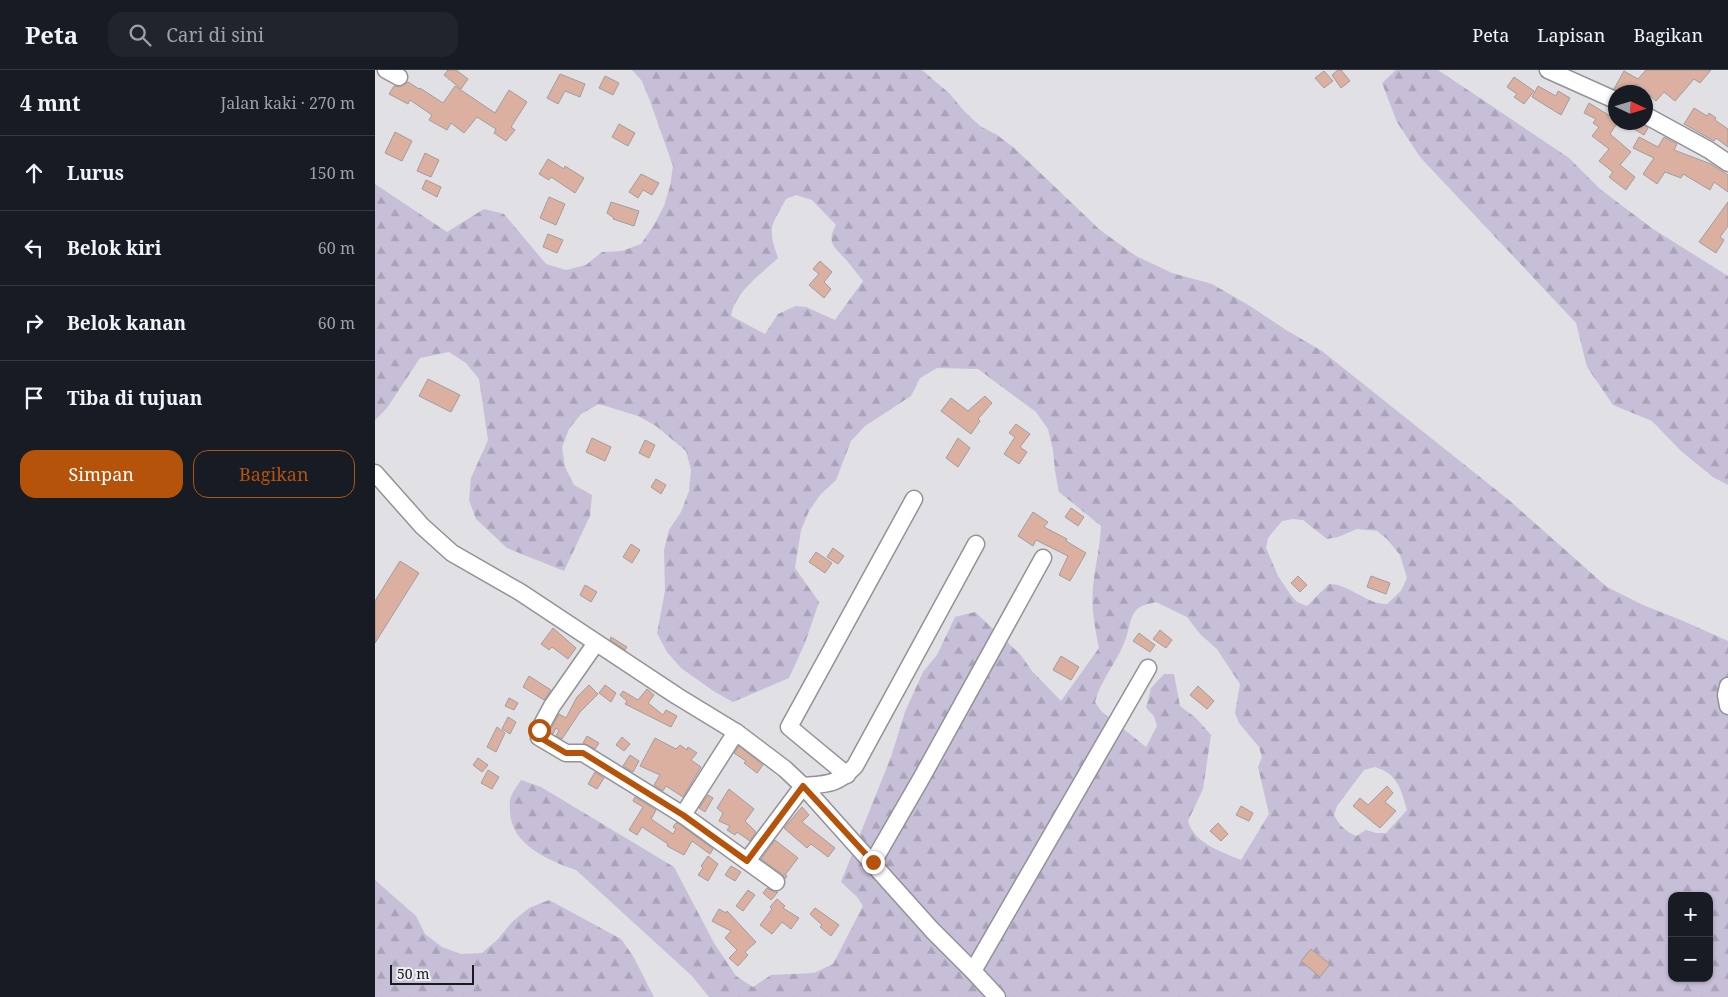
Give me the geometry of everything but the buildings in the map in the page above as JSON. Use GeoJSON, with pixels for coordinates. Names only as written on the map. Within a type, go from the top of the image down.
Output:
{"type":"FeatureCollection","features":[{"type":"Feature","properties":{"kind":"street"},"geometry":{"type":"LineString","coordinates":[[1548,70],[1608,97]]}},
{"type":"Feature","properties":{"kind":"street"},"geometry":{"type":"LineString","coordinates":[[1653,119],[1709,150],[1728,163]]}},
{"type":"Feature","properties":{"kind":"street"},"geometry":{"type":"LineString","coordinates":[[375,473],[417,520],[451,553],[520,592],[736,732],[778,764],[803,786],[932,930],[997,997]]}},
{"type":"Feature","properties":{"kind":"street"},"geometry":{"type":"LineString","coordinates":[[847,775],[789,727],[914,499]]}},
{"type":"Feature","properties":{"kind":"street"},"geometry":{"type":"LineString","coordinates":[[747,861],[803,786],[833,783],[847,775],[855,766],[976,544]]}},
{"type":"Feature","properties":{"kind":"street"},"geometry":{"type":"LineString","coordinates":[[873,862],[1043,558]]}},
{"type":"Feature","properties":{"kind":"street"},"geometry":{"type":"LineString","coordinates":[[596,643],[553,706],[538,735],[566,753],[583,753],[683,815],[776,882]]}},
{"type":"Feature","properties":{"kind":"street"},"geometry":{"type":"LineString","coordinates":[[973,971],[1148,668]]}},
{"type":"Feature","properties":{"kind":"street"},"geometry":{"type":"LineString","coordinates":[[1728,686],[1726,695],[1728,706]]}},
{"type":"Feature","properties":{"kind":"street"},"geometry":{"type":"LineString","coordinates":[[683,815],[736,732]]}},
{"type":"Feature","properties":{"kind":"green space"},"geometry":{"type":"Polygon","coordinates":[[[632,70],[922,70],[950,94],[980,126],[997,135],[1013,147],[1100,230],[1136,256],[1172,273],[1212,284],[1322,351],[1510,501],[1607,587],[1643,605],[1728,641],[1728,997],[709,997],[692,976],[576,870],[555,862],[534,850],[517,834],[512,824],[510,799],[521,780],[541,787],[674,867],[714,943],[736,976],[753,987],[771,975],[814,973],[833,964],[863,906],[857,897],[841,882],[891,757],[905,712],[923,672],[937,655],[955,617],[975,612],[1020,654],[1032,671],[1061,701],[1099,648],[1094,618],[1093,595],[1101,526],[1059,492],[1048,429],[1036,412],[978,369],[937,368],[920,378],[911,396],[865,426],[851,441],[836,480],[820,495],[809,511],[801,530],[795,568],[819,602],[805,643],[789,678],[733,702],[681,668],[667,652],[657,633],[665,591],[664,550],[669,530],[681,512],[689,491],[691,470],[686,451],[656,426],[638,416],[599,404],[581,414],[569,429],[562,447],[565,467],[574,485],[592,495],[590,516],[564,571],[507,548],[476,519],[469,500],[471,478],[488,440],[479,379],[466,363],[449,352],[420,358],[387,408],[375,420],[375,184],[447,232],[484,209],[504,214],[546,264],[566,270],[586,265],[602,252],[622,251],[641,244],[664,206],[673,166],[642,81],[632,70]],[[796,195],[786,199],[772,227],[778,258],[743,291],[733,307],[731,316],[765,334],[778,314],[796,306],[806,307],[835,320],[863,281],[833,245],[832,237],[836,225],[812,200],[796,195]],[[1303,520],[1282,521],[1268,538],[1266,548],[1278,576],[1297,602],[1307,606],[1329,584],[1344,587],[1372,601],[1387,604],[1401,591],[1407,578],[1400,555],[1387,539],[1377,531],[1357,529],[1338,537],[1327,539],[1303,520]],[[1156,602],[1141,606],[1135,612],[1123,646],[1101,686],[1095,702],[1101,711],[1146,747],[1157,726],[1154,716],[1146,708],[1151,688],[1164,674],[1174,674],[1180,706],[1196,718],[1211,735],[1203,789],[1188,821],[1191,829],[1202,841],[1217,850],[1241,860],[1269,814],[1258,767],[1262,757],[1259,747],[1239,723],[1235,713],[1240,684],[1217,649],[1200,634],[1187,617],[1156,602]],[[1375,767],[1364,770],[1337,806],[1334,815],[1346,830],[1356,836],[1366,830],[1386,833],[1407,810],[1400,789],[1394,778],[1383,770],[1375,767]]]}},
{"type":"Feature","properties":{"kind":"green space"},"geometry":{"type":"Polygon","coordinates":[[[1396,70],[1438,70],[1569,158],[1600,189],[1653,229],[1728,276],[1728,485],[1713,477],[1681,451],[1652,421],[1613,405],[1587,367],[1576,323],[1420,157],[1397,122],[1382,83],[1396,70]]]}},
{"type":"Feature","properties":{"kind":"green space"},"geometry":{"type":"Polygon","coordinates":[[[375,880],[416,916],[425,934],[442,947],[461,954],[482,953],[498,939],[512,922],[529,908],[549,900],[621,939],[633,956],[654,997],[375,997],[375,880]]]}},
{"type":"Feature","properties":{"kind":"route"},"geometry":{"type":"LineString","coordinates":[[539,730],[539,737],[566,753],[583,753],[683,815],[747,861],[803,786],[873,862]]}}]}
